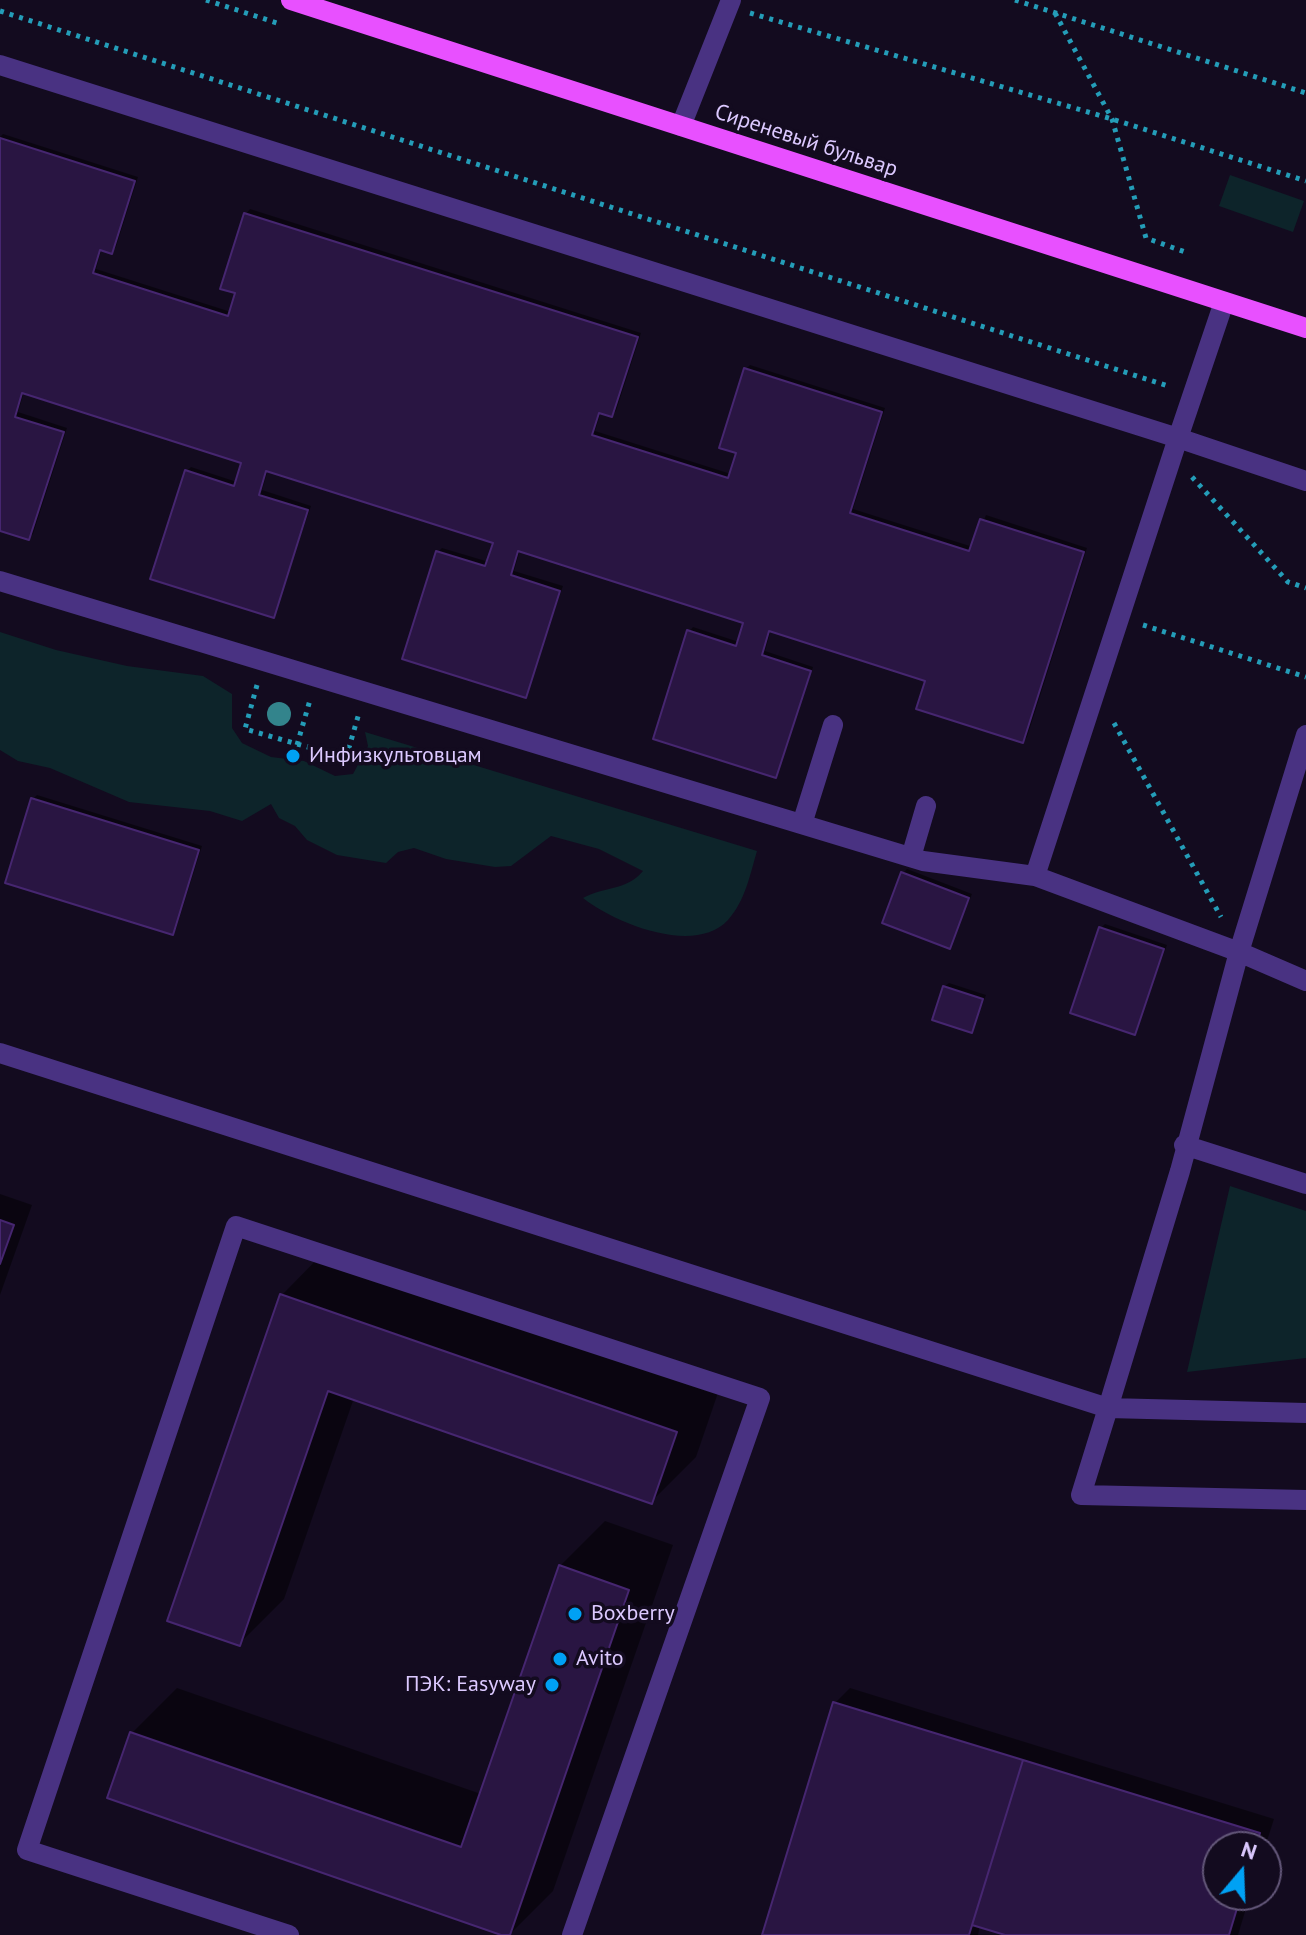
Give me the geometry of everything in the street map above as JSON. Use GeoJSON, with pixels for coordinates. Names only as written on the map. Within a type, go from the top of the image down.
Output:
{"type":"FeatureCollection","features":[{"type":"Feature","properties":{"kind":"main road","name":"Сиреневый бульвар"},"geometry":{"type":"LineString","coordinates":[[291,0],[1306,328]]}},
{"type":"Feature","properties":{"kind":"lane"},"geometry":{"type":"LineString","coordinates":[[681,126],[730,3]]}},
{"type":"Feature","properties":{"kind":"lane"},"geometry":{"type":"LineString","coordinates":[[0,65],[1175,447],[1306,481]]}},
{"type":"Feature","properties":{"kind":"lane"},"geometry":{"type":"LineString","coordinates":[[1035,876],[1224,302]]}},
{"type":"Feature","properties":{"kind":"lane"},"geometry":{"type":"LineString","coordinates":[[0,581],[911,857],[1035,876],[1239,952],[1306,981]]}},
{"type":"Feature","properties":{"kind":"lane"},"geometry":{"type":"LineString","coordinates":[[802,824],[833,725]]}},
{"type":"Feature","properties":{"kind":"lane"},"geometry":{"type":"LineString","coordinates":[[1306,735],[1239,952],[1081,1495],[1306,1500]]}},
{"type":"Feature","properties":{"kind":"lane"},"geometry":{"type":"LineString","coordinates":[[911,857],[926,806]]}},
{"type":"Feature","properties":{"kind":"lane"},"geometry":{"type":"LineString","coordinates":[[0,1053],[1108,1408],[1306,1413]]}},
{"type":"Feature","properties":{"kind":"lane"},"geometry":{"type":"LineString","coordinates":[[1184,1145],[1306,1184]]}},
{"type":"Feature","properties":{"kind":"lane"},"geometry":{"type":"LineString","coordinates":[[289,1935],[27,1850],[236,1226],[760,1398],[572,1935]]}},
{"type":"Feature","properties":{"kind":"path"},"geometry":{"type":"LineString","coordinates":[[1015,0],[1306,93]]}},
{"type":"Feature","properties":{"kind":"path"},"geometry":{"type":"LineString","coordinates":[[730,3],[1306,181]]}},
{"type":"Feature","properties":{"kind":"path"},"geometry":{"type":"LineString","coordinates":[[0,11],[1194,394]]}},
{"type":"Feature","properties":{"kind":"path"},"geometry":{"type":"LineString","coordinates":[[1054,12],[1112,119],[1146,238],[1185,252]]}},
{"type":"Feature","properties":{"kind":"path"},"geometry":{"type":"LineString","coordinates":[[1175,447],[1288,582],[1306,588]]}},
{"type":"Feature","properties":{"kind":"path"},"geometry":{"type":"LineString","coordinates":[[1119,617],[1306,677]]}},
{"type":"Feature","properties":{"kind":"path"},"geometry":{"type":"LineString","coordinates":[[264,661],[245,729],[297,745],[346,758],[365,692]]}},
{"type":"Feature","properties":{"kind":"path"},"geometry":{"type":"LineString","coordinates":[[1096,690],[1239,952]]}},
{"type":"Feature","properties":{"kind":"path"},"geometry":{"type":"LineString","coordinates":[[297,745],[312,691]]}},
{"type":"Feature","properties":{"kind":"green space"},"geometry":{"type":"Polygon","coordinates":[[[1230,175],[1304,201],[1293,232],[1219,206],[1230,175]]]}},
{"type":"Feature","properties":{"kind":"green space"},"geometry":{"type":"Polygon","coordinates":[[[0,632],[56,650],[127,666],[203,676],[232,694],[232,728],[242,743],[271,757],[304,761],[335,776],[353,774],[368,746],[365,732],[757,851],[746,887],[734,913],[714,930],[696,935],[676,935],[634,925],[583,898],[630,882],[643,871],[599,849],[551,836],[511,866],[495,867],[446,859],[414,848],[398,852],[386,863],[337,855],[307,840],[295,826],[279,818],[271,804],[242,821],[210,811],[129,802],[50,768],[18,761],[0,750],[0,632]]]}},
{"type":"Feature","properties":{"kind":"green space"},"geometry":{"type":"Polygon","coordinates":[[[1230,1186],[1306,1211],[1306,1358],[1187,1372],[1230,1186]]]}},
{"type":"Feature","properties":{"kind":"building"},"geometry":{"type":"Polygon","coordinates":[[[0,138],[135,181],[112,254],[100,250],[93,273],[228,316],[235,293],[220,289],[244,213],[638,337],[612,417],[599,413],[592,435],[728,478],[736,453],[719,448],[744,368],[882,412],[850,513],[969,551],[980,519],[1084,552],[1023,743],[916,709],[925,681],[769,631],[762,655],[811,671],[776,778],[653,739],[687,630],[736,646],[743,623],[518,551],[511,575],[560,591],[526,698],[402,659],[436,551],[485,566],[493,543],[266,471],[259,495],[308,510],[274,618],[150,579],[185,470],[234,486],[241,463],[22,393],[15,417],[64,432],[29,540],[0,531],[0,138]]]}},
{"type":"Feature","properties":{"kind":"building"},"geometry":{"type":"Polygon","coordinates":[[[31,798],[199,850],[173,935],[5,883],[31,798]]]}},
{"type":"Feature","properties":{"kind":"building"},"geometry":{"type":"Polygon","coordinates":[[[901,872],[969,898],[950,949],[882,923],[901,872]]]}},
{"type":"Feature","properties":{"kind":"building"},"geometry":{"type":"Polygon","coordinates":[[[1099,927],[1164,949],[1135,1035],[1070,1013],[1099,927]]]}},
{"type":"Feature","properties":{"kind":"building"},"geometry":{"type":"Polygon","coordinates":[[[943,986],[983,999],[972,1033],[932,1020],[943,986]]]}},
{"type":"Feature","properties":{"kind":"building"},"geometry":{"type":"Polygon","coordinates":[[[0,1220],[14,1225],[0,1264],[0,1220]]]}},
{"type":"Feature","properties":{"kind":"building"},"geometry":{"type":"Polygon","coordinates":[[[280,1294],[677,1432],[652,1504],[328,1391],[240,1646],[167,1621],[280,1294]]]}},
{"type":"Feature","properties":{"kind":"building"},"geometry":{"type":"Polygon","coordinates":[[[559,1565],[629,1590],[510,1935],[501,1935],[107,1798],[130,1732],[461,1847],[559,1565]]]}},
{"type":"Feature","properties":{"kind":"building"},"geometry":{"type":"Polygon","coordinates":[[[833,1702],[1023,1760],[969,1935],[762,1935],[833,1702]]]}},
{"type":"Feature","properties":{"kind":"building"},"geometry":{"type":"Polygon","coordinates":[[[1023,1760],[1254,1831],[1202,1831],[1202,1911],[1236,1911],[1229,1935],[1005,1935],[972,1925],[1023,1760]]]}},
{"type":"Feature","properties":{"kind":"place","name":"Инфизкультовцам"},"geometry":{"type":"Point","coordinates":[293,756]}},
{"type":"Feature","properties":{"kind":"place","name":"Boxberry"},"geometry":{"type":"Point","coordinates":[575,1614]}},
{"type":"Feature","properties":{"kind":"place","name":"Avito"},"geometry":{"type":"Point","coordinates":[560,1659]}},
{"type":"Feature","properties":{"kind":"place","name":"ПЭК: Easyway"},"geometry":{"type":"Point","coordinates":[552,1685]}}]}
